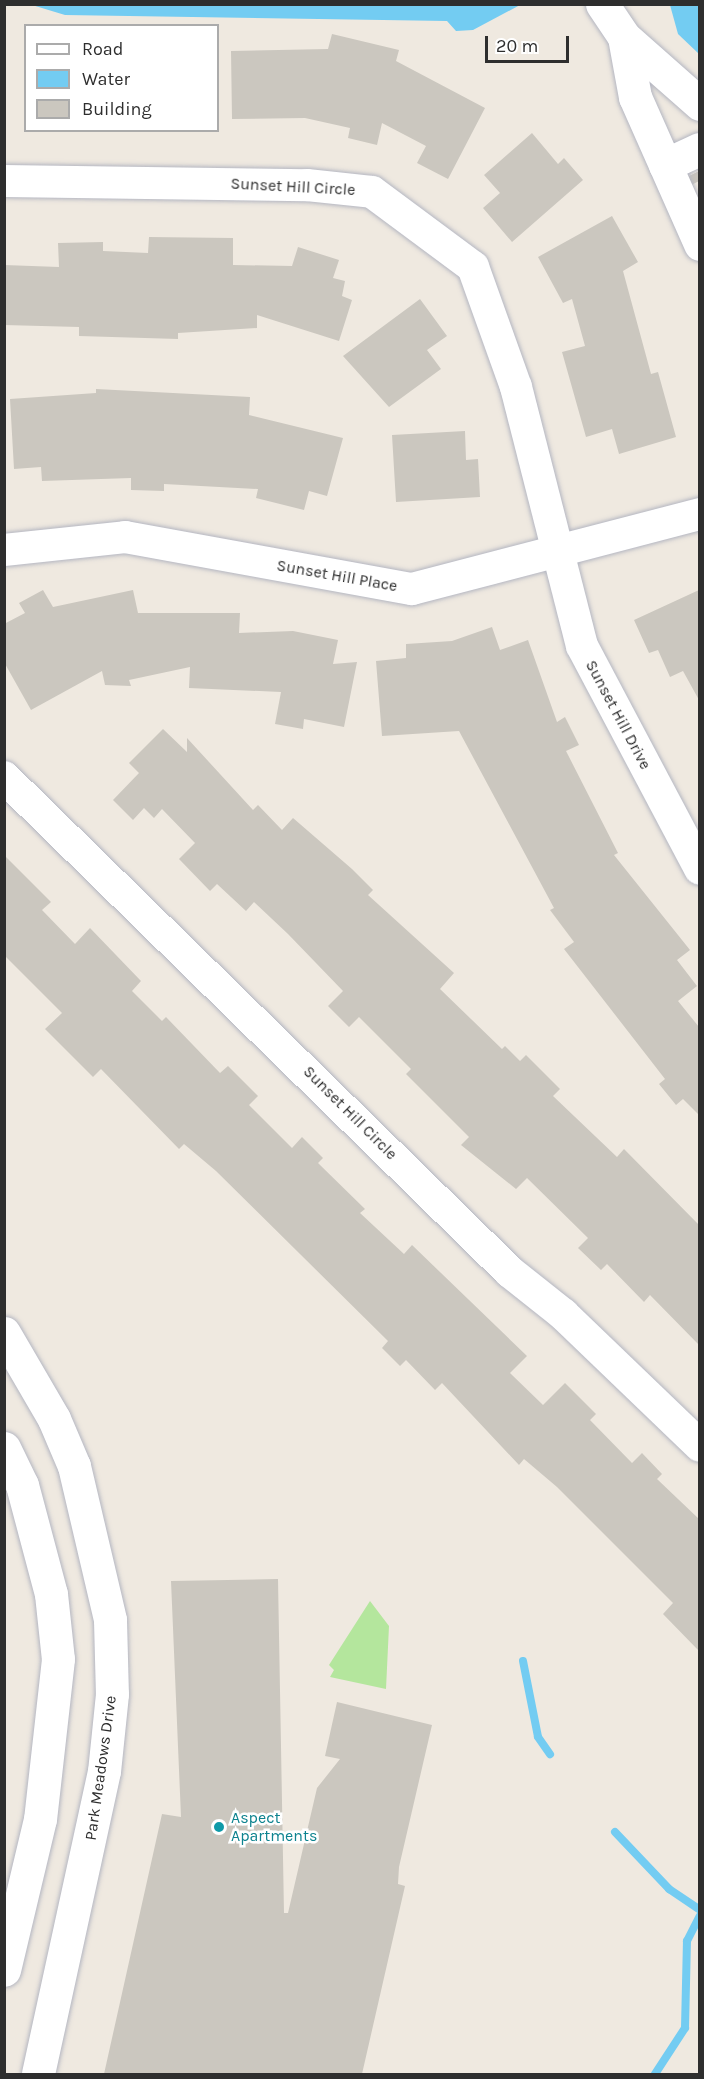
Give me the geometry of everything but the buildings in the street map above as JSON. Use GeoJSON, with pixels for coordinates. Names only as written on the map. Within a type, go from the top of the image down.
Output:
{"type":"FeatureCollection","features":[{"type":"Feature","properties":{"kind":"main road"},"geometry":{"type":"LineString","coordinates":[[602,4],[624,37],[699,104]]}},
{"type":"Feature","properties":{"kind":"main road"},"geometry":{"type":"LineString","coordinates":[[624,37],[635,98],[687,160],[699,244]]}},
{"type":"Feature","properties":{"kind":"main road","name":"Park Meadows Drive"},"geometry":{"type":"LineString","coordinates":[[4,1333],[54,1419],[74,1466],[110,1620],[112,1694],[104,1771],[38,2074]]}},
{"type":"Feature","properties":{"kind":"main road"},"geometry":{"type":"LineString","coordinates":[[4,1448],[22,1485],[51,1594],[58,1659],[40,1819],[4,1970]]}},
{"type":"Feature","properties":{"kind":"street","name":"Sunset Hill Circle"},"geometry":{"type":"LineString","coordinates":[[4,181],[307,185],[372,192],[430,230],[473,267],[516,387],[559,553]]}},
{"type":"Feature","properties":{"kind":"street","name":"Sunset Hill Place"},"geometry":{"type":"LineString","coordinates":[[4,550],[125,537],[412,589],[559,553],[699,514]]}},
{"type":"Feature","properties":{"kind":"street","name":"Sunset Hill Drive"},"geometry":{"type":"LineString","coordinates":[[559,553],[582,646],[699,869]]}},
{"type":"Feature","properties":{"kind":"street","name":"Sunset Hill Circle"},"geometry":{"type":"LineString","coordinates":[[4,777],[510,1272],[563,1314],[699,1446]]}},
{"type":"Feature","properties":{"kind":"green space"},"geometry":{"type":"Polygon","coordinates":[[[370,1601],[389,1626],[386,1689],[330,1677],[334,1670],[329,1665],[370,1601]]]}},
{"type":"Feature","properties":{"kind":"water"},"geometry":{"type":"Polygon","coordinates":[[[520,4],[473,30],[456,31],[447,21],[65,15],[32,5],[520,4]]]}},
{"type":"Feature","properties":{"kind":"water"},"geometry":{"type":"Polygon","coordinates":[[[670,5],[699,5],[699,54],[678,34],[670,5]]]}},
{"type":"Feature","properties":{"kind":"waterway"},"geometry":{"type":"LineString","coordinates":[[523,1661],[538,1737],[550,1754]]}},
{"type":"Feature","properties":{"kind":"waterway"},"geometry":{"type":"LineString","coordinates":[[615,1832],[669,1889],[700,1910]]}},
{"type":"Feature","properties":{"kind":"waterway"},"geometry":{"type":"LineString","coordinates":[[655,2074],[685,2028],[687,1941],[700,1916]]}},
{"type":"Feature","properties":{"kind":"tunnel"},"geometry":{"type":"LineString","coordinates":[[696,172],[700,180]]}},
{"type":"Feature","properties":{"kind":"place","name":"Aspect Apartments"},"geometry":{"type":"Point","coordinates":[219,1827]}}]}
